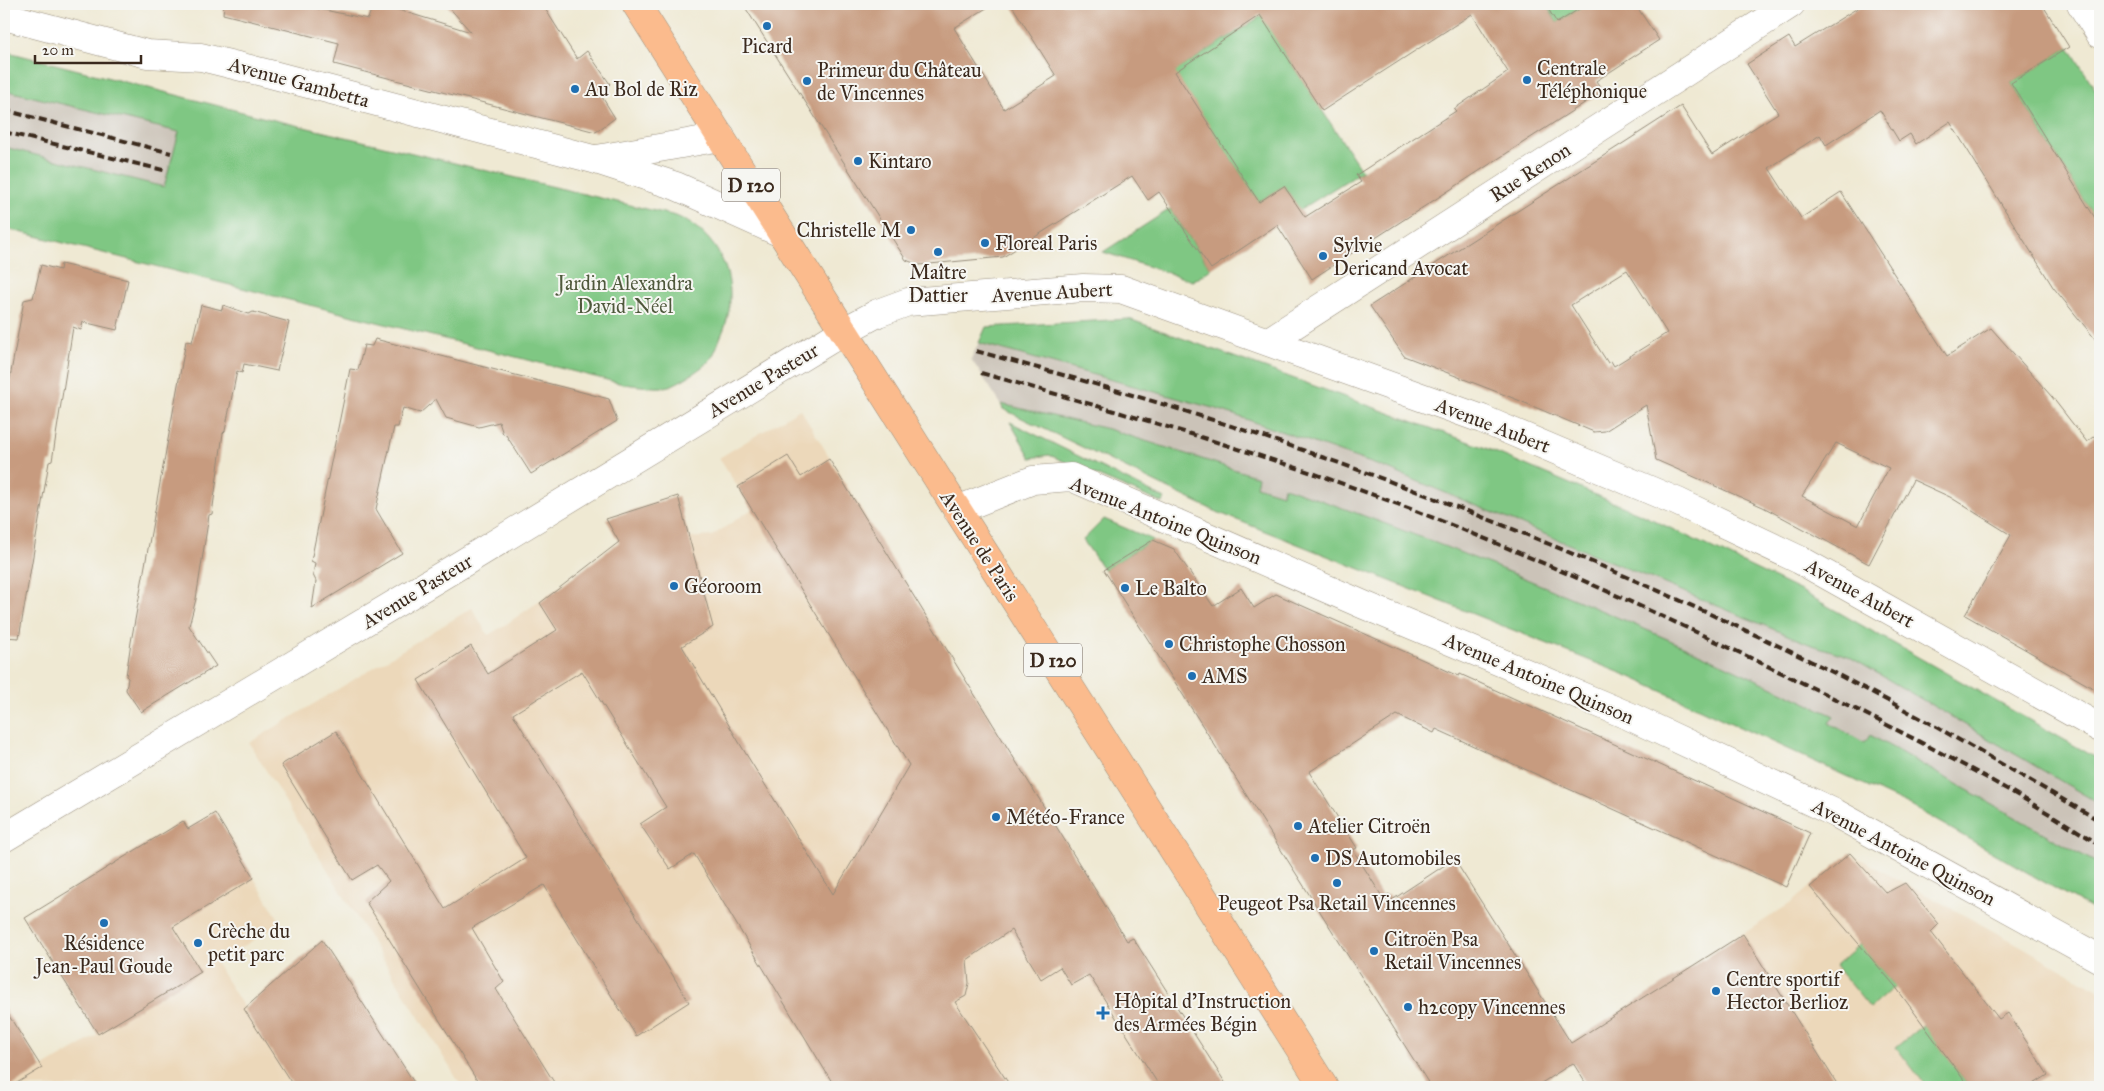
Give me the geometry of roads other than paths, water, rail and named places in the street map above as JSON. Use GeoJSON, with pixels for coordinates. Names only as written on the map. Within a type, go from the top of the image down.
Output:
{"type":"FeatureCollection","features":[{"type":"Feature","properties":{"kind":"main road","name":"Avenue de Paris"},"geometry":{"type":"LineString","coordinates":[[636,4],[781,233],[836,336],[957,510],[1324,1087]]}},
{"type":"Feature","properties":{"kind":"street","name":"Rue Renon"},"geometry":{"type":"LineString","coordinates":[[1269,341],[1791,4]]}},
{"type":"Feature","properties":{"kind":"street"},"geometry":{"type":"LineString","coordinates":[[2081,4],[2100,34]]}},
{"type":"Feature","properties":{"kind":"street","name":"Avenue Gambetta"},"geometry":{"type":"LineString","coordinates":[[4,16],[147,54],[201,57],[593,159],[676,186],[781,233]]}},
{"type":"Feature","properties":{"kind":"street","name":"Avenue Gambetta"},"geometry":{"type":"LineString","coordinates":[[593,159],[721,137]]}},
{"type":"Feature","properties":{"kind":"street","name":"Avenue Aubert"},"geometry":{"type":"LineString","coordinates":[[836,336],[878,312],[908,302],[1103,288],[1121,289],[1482,419],[1678,502],[1800,560],[2100,728]]}},
{"type":"Feature","properties":{"kind":"street","name":"Avenue Pasteur"},"geometry":{"type":"LineString","coordinates":[[4,838],[471,558],[836,336]]}},
{"type":"Feature","properties":{"kind":"street","name":"Avenue Antoine Quinson"},"geometry":{"type":"LineString","coordinates":[[957,510],[1033,480],[1071,477],[1629,716],[1837,814],[2100,959]]}},
{"type":"Feature","properties":{"kind":"railway"},"geometry":{"type":"LineString","coordinates":[[4,110],[171,153]]}},
{"type":"Feature","properties":{"kind":"railway"},"geometry":{"type":"LineString","coordinates":[[4,132],[167,171]]}},
{"type":"Feature","properties":{"kind":"railway"},"geometry":{"type":"LineString","coordinates":[[976,351],[1140,397],[1273,440],[1429,496],[1583,558],[1659,591],[1847,679],[1956,738],[2100,821]]}},
{"type":"Feature","properties":{"kind":"railway"},"geometry":{"type":"LineString","coordinates":[[981,373],[1149,421],[1315,474],[1427,515],[1537,561],[1701,634],[1887,725],[2016,794],[2100,845]]}},
{"type":"Feature","properties":{"kind":"place","name":"Picard"},"geometry":{"type":"Point","coordinates":[767,26]}},
{"type":"Feature","properties":{"kind":"place","name":"Centrale Téléphonique"},"geometry":{"type":"Point","coordinates":[1527,80]}},
{"type":"Feature","properties":{"kind":"place","name":"Primeur du Château de Vincennes"},"geometry":{"type":"Point","coordinates":[807,81]}},
{"type":"Feature","properties":{"kind":"place","name":"Au Bol de Riz"},"geometry":{"type":"Point","coordinates":[575,89]}},
{"type":"Feature","properties":{"kind":"place","name":"Kintaro"},"geometry":{"type":"Point","coordinates":[858,161]}},
{"type":"Feature","properties":{"kind":"place","name":"Christelle M"},"geometry":{"type":"Point","coordinates":[911,230]}},
{"type":"Feature","properties":{"kind":"place","name":"Floreal Paris"},"geometry":{"type":"Point","coordinates":[985,243]}},
{"type":"Feature","properties":{"kind":"place","name":"Maître Dattier"},"geometry":{"type":"Point","coordinates":[938,252]}},
{"type":"Feature","properties":{"kind":"place","name":"Sylvie Dericand Avocat"},"geometry":{"type":"Point","coordinates":[1323,256]}},
{"type":"Feature","properties":{"kind":"place","name":"Géoroom"},"geometry":{"type":"Point","coordinates":[674,586]}},
{"type":"Feature","properties":{"kind":"place","name":"Le Balto"},"geometry":{"type":"Point","coordinates":[1125,588]}},
{"type":"Feature","properties":{"kind":"place","name":"Christophe Chosson"},"geometry":{"type":"Point","coordinates":[1169,644]}},
{"type":"Feature","properties":{"kind":"place","name":"AMS"},"geometry":{"type":"Point","coordinates":[1192,676]}},
{"type":"Feature","properties":{"kind":"place","name":"Météo-France"},"geometry":{"type":"Point","coordinates":[996,817]}},
{"type":"Feature","properties":{"kind":"place","name":"Atelier Citroën"},"geometry":{"type":"Point","coordinates":[1298,826]}},
{"type":"Feature","properties":{"kind":"place","name":"DS Automobiles"},"geometry":{"type":"Point","coordinates":[1315,858]}},
{"type":"Feature","properties":{"kind":"place","name":"Peugeot Psa Retail Vincennes"},"geometry":{"type":"Point","coordinates":[1337,883]}},
{"type":"Feature","properties":{"kind":"place","name":"Résidence Jean-Paul Goude"},"geometry":{"type":"Point","coordinates":[104,923]}},
{"type":"Feature","properties":{"kind":"place","name":"Crèche du petit parc"},"geometry":{"type":"Point","coordinates":[198,943]}},
{"type":"Feature","properties":{"kind":"place","name":"Citroën Psa Retail Vincennes"},"geometry":{"type":"Point","coordinates":[1374,951]}},
{"type":"Feature","properties":{"kind":"place","name":"Centre sportif Hector Berlioz"},"geometry":{"type":"Point","coordinates":[1716,991]}},
{"type":"Feature","properties":{"kind":"place","name":"h2copy Vincennes"},"geometry":{"type":"Point","coordinates":[1408,1007]}},
{"type":"Feature","properties":{"kind":"place","name":"Hôpital d'Instruction des Armées Bégin"},"geometry":{"type":"Point","coordinates":[1103,1013]}},
{"type":"Feature","properties":{"kind":"park label","name":"Jardin Alexandra David-Néel"},"geometry":{"type":"Point","coordinates":[625,294]}}]}
